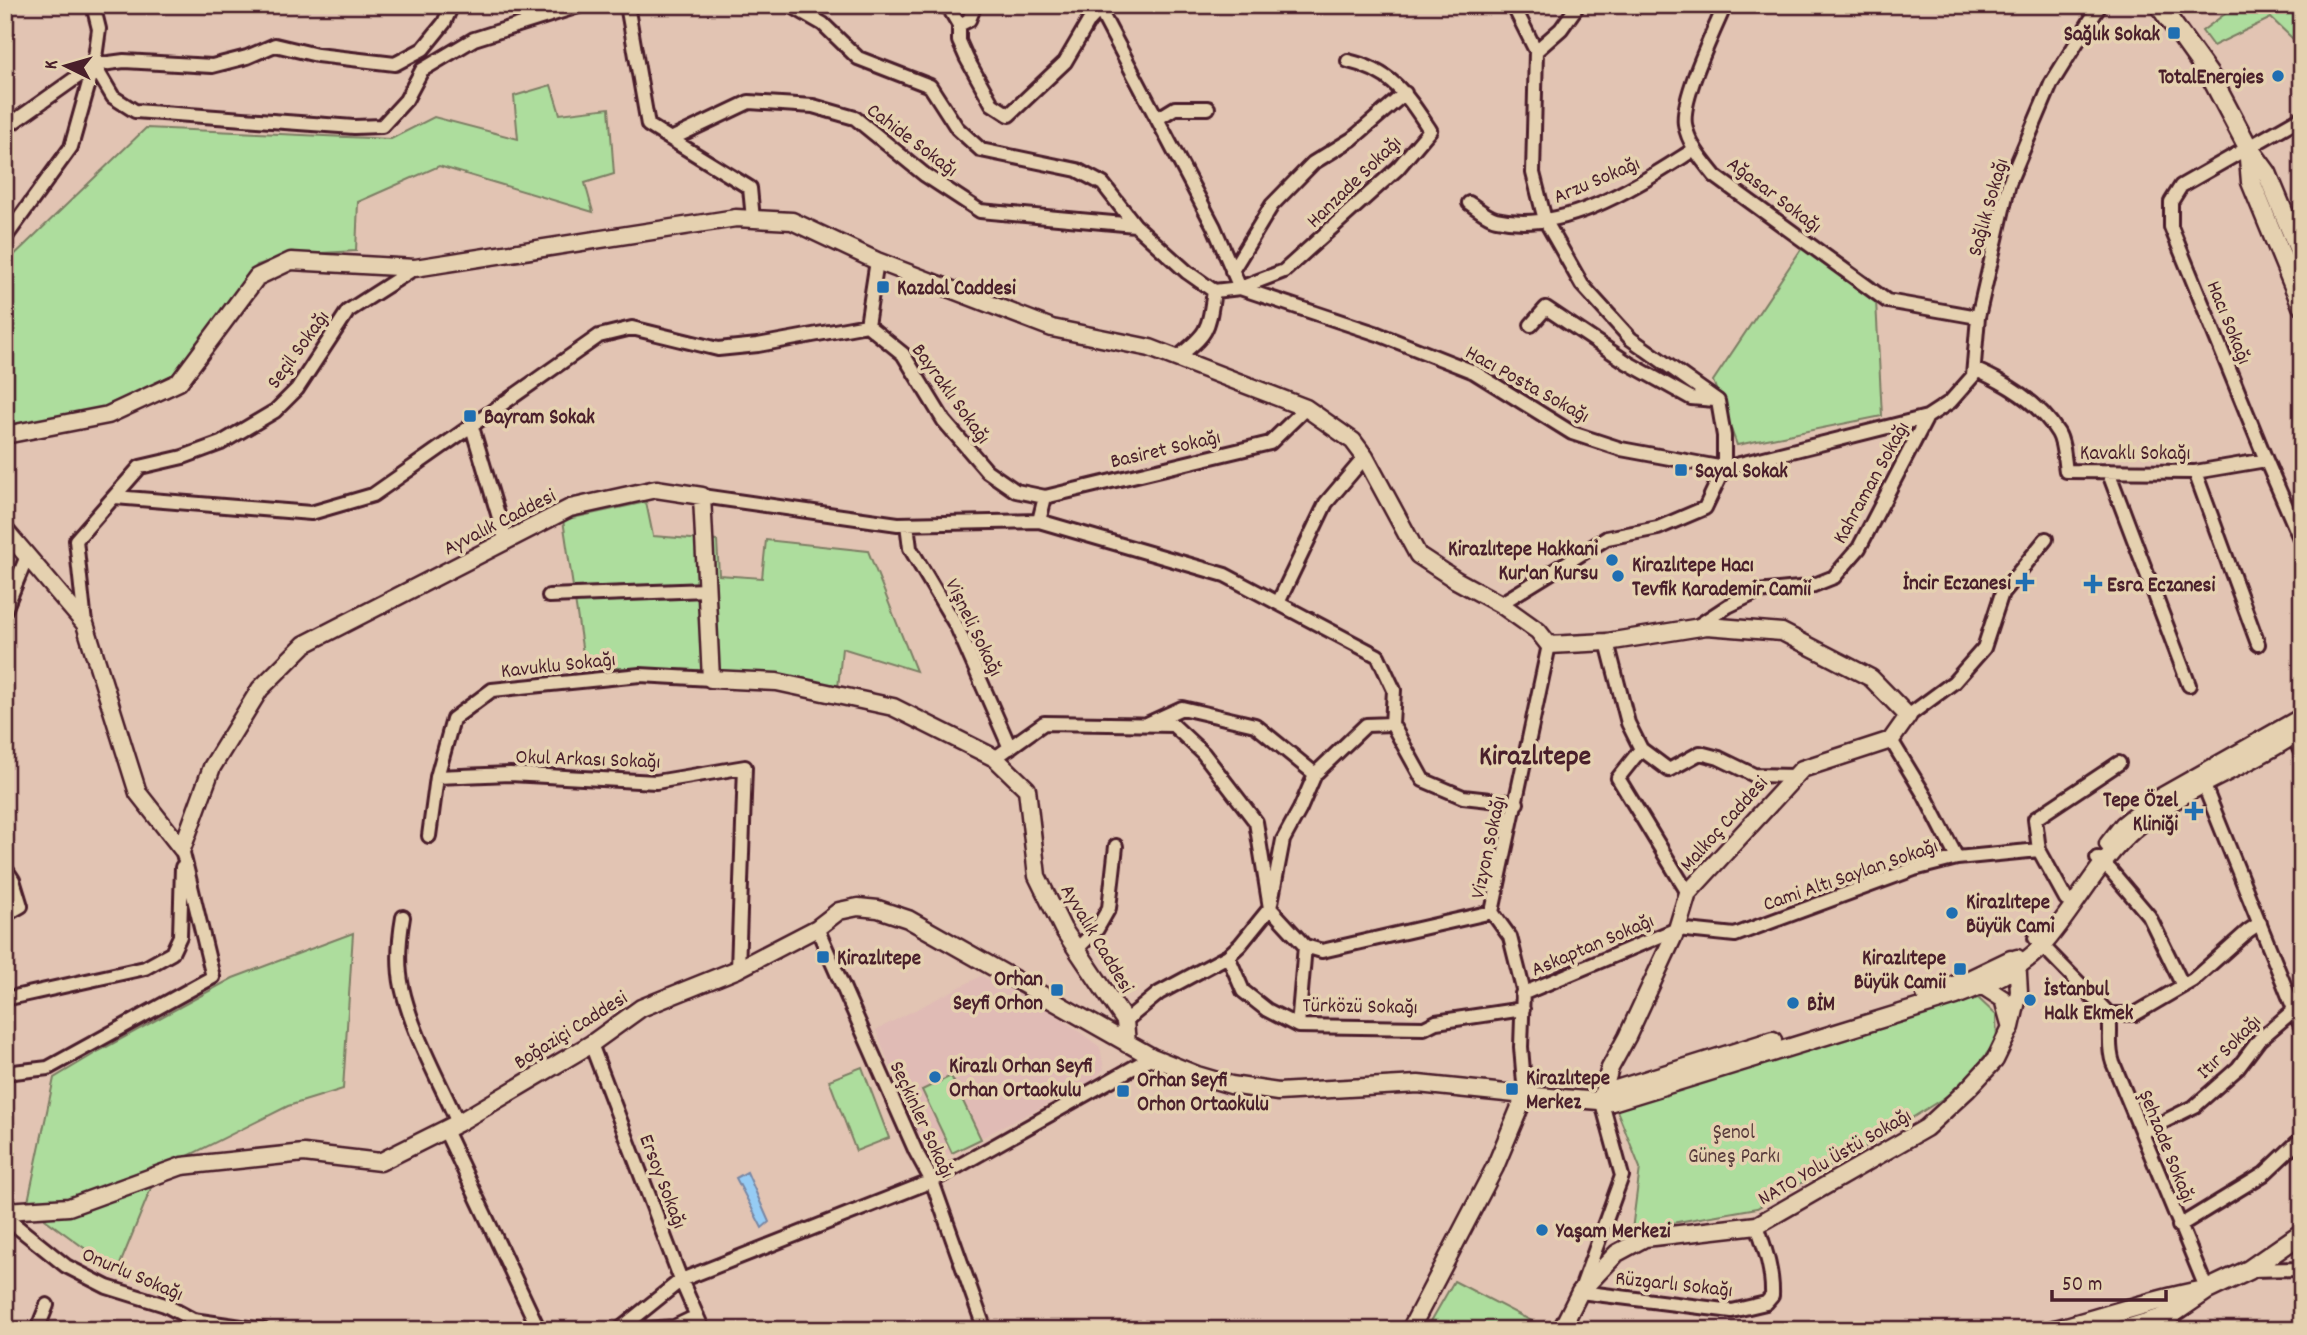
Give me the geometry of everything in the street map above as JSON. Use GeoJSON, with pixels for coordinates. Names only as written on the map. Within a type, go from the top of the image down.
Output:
{"type":"FeatureCollection","features":[{"type":"Feature","properties":{"kind":"main road"},"geometry":{"type":"LineString","coordinates":[[2159,5],[2212,79],[2248,147],[2267,173],[2302,257]]}},
{"type":"Feature","properties":{"kind":"main road"},"geometry":{"type":"LineString","coordinates":[[2248,147],[2251,183],[2302,306]]}},
{"type":"Feature","properties":{"kind":"main road"},"geometry":{"type":"LineString","coordinates":[[2123,1330],[2169,1316],[2207,1290],[2249,1270],[2302,1233]]}},
{"type":"Feature","properties":{"kind":"main road"},"geometry":{"type":"LineString","coordinates":[[2054,1330],[2109,1317],[2164,1298],[2207,1290]]}},
{"type":"Feature","properties":{"kind":"street"},"geometry":{"type":"LineString","coordinates":[[5,237],[71,147],[94,65],[99,29],[93,5]]}},
{"type":"Feature","properties":{"kind":"street"},"geometry":{"type":"LineString","coordinates":[[5,128],[94,65],[124,61],[212,66],[275,46],[317,55],[395,64],[423,49],[444,23],[452,5]]}},
{"type":"Feature","properties":{"kind":"street"},"geometry":{"type":"LineString","coordinates":[[94,65],[113,97],[135,111],[354,127],[382,126],[405,100],[422,70],[474,39],[582,5]]}},
{"type":"Feature","properties":{"kind":"street"},"geometry":{"type":"LineString","coordinates":[[627,5],[648,125],[750,188],[753,219]]}},
{"type":"Feature","properties":{"kind":"street"},"geometry":{"type":"LineString","coordinates":[[790,5],[823,24],[858,58],[930,86],[957,128],[981,150],[1077,170],[1103,184],[1135,225],[1187,272],[1214,291],[1240,288],[1214,227],[1103,16],[1102,6]]}},
{"type":"Feature","properties":{"kind":"street"},"geometry":{"type":"LineString","coordinates":[[942,5],[949,8],[959,25],[959,41],[992,104],[1009,115],[1065,62],[1102,6]]}},
{"type":"Feature","properties":{"kind":"street"},"geometry":{"type":"LineString","coordinates":[[959,25],[969,20],[975,5]]}},
{"type":"Feature","properties":{"kind":"street"},"geometry":{"type":"LineString","coordinates":[[1500,604],[1607,538],[1658,528],[1705,508],[1724,468],[1724,436],[1718,401],[1631,339],[1582,285],[1545,220],[1533,173],[1536,51],[1513,5]]}},
{"type":"Feature","properties":{"kind":"street"},"geometry":{"type":"LineString","coordinates":[[1536,51],[1561,29],[1578,5]]}},
{"type":"Feature","properties":{"kind":"street","name":"Ağasar Sokağı"},"geometry":{"type":"LineString","coordinates":[[1725,5],[1691,85],[1684,123],[1695,149],[1715,176],[1887,301],[1978,317]]}},
{"type":"Feature","properties":{"kind":"street","name":"Sağlık Sokağı"},"geometry":{"type":"LineString","coordinates":[[1974,369],[1978,317],[2010,183],[2051,84],[2100,5]]}},
{"type":"Feature","properties":{"kind":"street"},"geometry":{"type":"LineString","coordinates":[[423,49],[433,64]]}},
{"type":"Feature","properties":{"kind":"street","name":"Hanzade Sokağı"},"geometry":{"type":"LineString","coordinates":[[1240,288],[1284,271],[1398,168],[1430,130],[1405,93],[1384,74],[1367,65],[1348,61]]}},
{"type":"Feature","properties":{"kind":"street"},"geometry":{"type":"LineString","coordinates":[[1233,271],[1272,205],[1314,163],[1352,139],[1405,93]]}},
{"type":"Feature","properties":{"kind":"street","name":"Cahide Sokağı"},"geometry":{"type":"LineString","coordinates":[[671,139],[749,102],[813,106],[855,118],[925,175],[980,211],[1135,225]]}},
{"type":"Feature","properties":{"kind":"street"},"geometry":{"type":"LineString","coordinates":[[1157,119],[1175,108],[1208,108]]}},
{"type":"Feature","properties":{"kind":"street","name":"Hacı Sokağı"},"geometry":{"type":"LineString","coordinates":[[2302,117],[2181,186],[2171,202],[2171,227],[2302,543]]}},
{"type":"Feature","properties":{"kind":"street","name":"Arzu Sokağı"},"geometry":{"type":"LineString","coordinates":[[1469,202],[1494,219],[1530,222],[1545,220],[1581,211],[1629,190],[1695,149]]}},
{"type":"Feature","properties":{"kind":"street"},"geometry":{"type":"LineString","coordinates":[[5,435],[108,415],[179,382],[257,278],[291,261],[415,268],[736,218],[792,221],[877,261],[1052,328],[1150,348],[1306,408],[1353,441],[1365,457],[1418,555],[1500,604],[1538,631],[1549,645],[1607,642],[1707,626],[1782,632],[1871,678],[1908,716]]}},
{"type":"Feature","properties":{"kind":"street"},"geometry":{"type":"LineString","coordinates":[[115,497],[311,513],[373,495],[599,336],[632,328],[718,349],[758,345],[867,324],[877,261]]}},
{"type":"Feature","properties":{"kind":"street","name":"Seçil Sokağı"},"geometry":{"type":"LineString","coordinates":[[85,624],[76,540],[141,467],[183,457],[221,443],[275,411],[297,389],[348,311],[415,268]]}},
{"type":"Feature","properties":{"kind":"street","name":"Hacı Posta Sokağı"},"geometry":{"type":"LineString","coordinates":[[1240,288],[1378,334],[1474,372],[1572,433],[1621,449],[1724,468],[1927,418]]}},
{"type":"Feature","properties":{"kind":"street"},"geometry":{"type":"LineString","coordinates":[[1177,358],[1198,341],[1209,326],[1214,291]]}},
{"type":"Feature","properties":{"kind":"street"},"geometry":{"type":"LineString","coordinates":[[1531,325],[1546,308],[1628,363],[1690,398],[1718,401]]}},
{"type":"Feature","properties":{"kind":"street","name":"Bayraklı Sokağı"},"geometry":{"type":"LineString","coordinates":[[867,324],[903,354],[944,421],[987,471],[1016,491],[1045,497]]}},
{"type":"Feature","properties":{"kind":"street"},"geometry":{"type":"LineString","coordinates":[[1927,418],[1950,402],[1973,376],[1974,369]]}},
{"type":"Feature","properties":{"kind":"street","name":"Kavaklı Sokağı"},"geometry":{"type":"LineString","coordinates":[[1974,369],[1994,378],[2035,404],[2059,435],[2066,471],[2195,472],[2266,460]]}},
{"type":"Feature","properties":{"kind":"street","name":"Basiret Sokağı"},"geometry":{"type":"LineString","coordinates":[[1045,497],[1270,443],[1306,408]]}},
{"type":"Feature","properties":{"kind":"street","name":"Kahraman Sokağı"},"geometry":{"type":"LineString","coordinates":[[1695,628],[1718,612],[1757,592],[1809,587],[1834,578],[1858,548],[1927,418]]}},
{"type":"Feature","properties":{"kind":"street"},"geometry":{"type":"LineString","coordinates":[[472,427],[506,541]]}},
{"type":"Feature","properties":{"kind":"street"},"geometry":{"type":"LineString","coordinates":[[1278,603],[1326,503],[1365,457]]}},
{"type":"Feature","properties":{"kind":"street"},"geometry":{"type":"LineString","coordinates":[[2108,471],[2189,685]]}},
{"type":"Feature","properties":{"kind":"street"},"geometry":{"type":"LineString","coordinates":[[2195,472],[2258,644]]}},
{"type":"Feature","properties":{"kind":"street","name":"Ayvalık Caddesi"},"geometry":{"type":"LineString","coordinates":[[182,849],[212,767],[260,689],[305,644],[570,508],[656,489],[702,496]]}},
{"type":"Feature","properties":{"kind":"street"},"geometry":{"type":"LineString","coordinates":[[711,679],[702,496],[907,524],[1039,521],[1225,575],[1378,656],[1394,690],[1392,724],[1423,780],[1463,797],[1517,803]]}},
{"type":"Feature","properties":{"kind":"street"},"geometry":{"type":"LineString","coordinates":[[1039,521],[1045,497]]}},
{"type":"Feature","properties":{"kind":"street","name":"Vişneli Sokağı"},"geometry":{"type":"LineString","coordinates":[[907,524],[910,548],[957,627],[1010,748]]}},
{"type":"Feature","properties":{"kind":"street"},"geometry":{"type":"LineString","coordinates":[[5,530],[85,624],[138,793],[182,849],[213,977],[48,1068],[5,1073]]}},
{"type":"Feature","properties":{"kind":"street"},"geometry":{"type":"LineString","coordinates":[[1957,858],[1925,796],[1891,740],[1908,716],[1954,682],[1984,648],[2002,593],[2046,539]]}},
{"type":"Feature","properties":{"kind":"street"},"geometry":{"type":"LineString","coordinates":[[5,610],[27,556]]}},
{"type":"Feature","properties":{"kind":"street"},"geometry":{"type":"LineString","coordinates":[[549,596],[706,590]]}},
{"type":"Feature","properties":{"kind":"street"},"geometry":{"type":"LineString","coordinates":[[1607,642],[1628,723],[1641,750],[1669,769],[1700,753],[1719,758],[1754,775],[1794,776]]}},
{"type":"Feature","properties":{"kind":"street","name":"Vizyon Sokağı"},"geometry":{"type":"LineString","coordinates":[[1525,1096],[1521,1047],[1522,994],[1510,937],[1492,912],[1549,645]]}},
{"type":"Feature","properties":{"kind":"street","name":"Kavuklu Sokağı"},"geometry":{"type":"LineString","coordinates":[[429,836],[437,777],[453,719],[492,690],[640,675],[711,679]]}},
{"type":"Feature","properties":{"kind":"street","name":"Ayvalık Caddesi"},"geometry":{"type":"LineString","coordinates":[[711,679],[776,682],[893,707],[995,758],[1027,789],[1037,876],[1063,929],[1125,1021],[1127,1044]]}},
{"type":"Feature","properties":{"kind":"street"},"geometry":{"type":"LineString","coordinates":[[1146,724],[1182,708],[1255,724],[1315,774]]}},
{"type":"Feature","properties":{"kind":"street"},"geometry":{"type":"LineString","coordinates":[[995,758],[1044,723],[1173,725],[1203,753],[1256,822],[1270,908],[1304,946],[1322,951],[1492,912]]}},
{"type":"Feature","properties":{"kind":"street"},"geometry":{"type":"LineString","coordinates":[[1125,1021],[1159,993],[1228,956],[1240,945],[1270,908],[1283,840],[1315,774],[1366,725],[1392,724]]}},
{"type":"Feature","properties":{"kind":"street"},"geometry":{"type":"LineString","coordinates":[[1580,1292],[1622,1176],[1601,1099],[1610,1091],[1965,981],[2017,961],[2039,942],[2100,862],[2123,825],[2150,803],[2202,779],[2296,727],[2302,755]]}},
{"type":"Feature","properties":{"kind":"street","name":"Malkoç Caddesi"},"geometry":{"type":"LineString","coordinates":[[1601,1099],[1610,1068],[1628,1038],[1676,929],[1688,893],[1802,769],[1891,740]]}},
{"type":"Feature","properties":{"kind":"street"},"geometry":{"type":"LineString","coordinates":[[1641,750],[1618,778],[1688,893]]}},
{"type":"Feature","properties":{"kind":"street"},"geometry":{"type":"LineString","coordinates":[[2066,900],[2039,850],[2035,819],[2119,763]]}},
{"type":"Feature","properties":{"kind":"street","name":"Okul Arkası Sokağı"},"geometry":{"type":"LineString","coordinates":[[437,777],[510,774],[656,782],[745,766],[738,969]]}},
{"type":"Feature","properties":{"kind":"street"},"geometry":{"type":"LineString","coordinates":[[2202,779],[2260,923],[2298,1006],[2302,1029]]}},
{"type":"Feature","properties":{"kind":"street"},"geometry":{"type":"LineString","coordinates":[[1077,949],[1097,929],[1109,908],[1116,846]]}},
{"type":"Feature","properties":{"kind":"street"},"geometry":{"type":"LineString","coordinates":[[5,999],[145,968],[172,953],[180,936],[182,849]]}},
{"type":"Feature","properties":{"kind":"street","name":"Cami Altı Saylan Sokağı"},"geometry":{"type":"LineString","coordinates":[[1676,929],[1735,935],[1914,869],[1957,858],[2039,850]]}},
{"type":"Feature","properties":{"kind":"street"},"geometry":{"type":"LineString","coordinates":[[2039,942],[2066,900],[2100,862]]}},
{"type":"Feature","properties":{"kind":"street"},"geometry":{"type":"LineString","coordinates":[[2100,862],[2111,871],[2148,916],[2183,986]]}},
{"type":"Feature","properties":{"kind":"street"},"geometry":{"type":"LineString","coordinates":[[5,868],[13,880],[22,906],[5,915]]}},
{"type":"Feature","properties":{"kind":"street","name":"Boğaziçi Caddesi"},"geometry":{"type":"LineString","coordinates":[[5,1211],[69,1207],[182,1166],[304,1153],[380,1163],[452,1127],[591,1044],[641,1008],[738,969],[817,928],[839,911],[858,907],[878,909],[908,919],[1152,1057],[1197,1075],[1255,1090],[1278,1092],[1418,1083],[1525,1096],[1601,1099],[1612,1102],[1983,986],[2017,961]]}},
{"type":"Feature","properties":{"kind":"street"},"geometry":{"type":"LineString","coordinates":[[403,917],[399,950],[402,985],[408,1009],[452,1127],[539,1330]]}},
{"type":"Feature","properties":{"kind":"street"},"geometry":{"type":"LineString","coordinates":[[2039,942],[2109,1014],[2135,1014],[2183,986],[2260,923]]}},
{"type":"Feature","properties":{"kind":"street","name":"Seçkinler Sokağı"},"geometry":{"type":"LineString","coordinates":[[817,928],[916,1152],[932,1181],[985,1330]]}},
{"type":"Feature","properties":{"kind":"street","name":"Askaptan Sokağı"},"geometry":{"type":"LineString","coordinates":[[1522,994],[1676,929]]}},
{"type":"Feature","properties":{"kind":"street"},"geometry":{"type":"LineString","coordinates":[[1298,1026],[1304,946]]}},
{"type":"Feature","properties":{"kind":"street","name":"Türközü Sokağı"},"geometry":{"type":"LineString","coordinates":[[1228,956],[1243,991],[1267,1010],[1298,1026],[1424,1027],[1436,1021],[1523,1009]]}},
{"type":"Feature","properties":{"kind":"street","name":"NATO Yolu Üstü Sokağı"},"geometry":{"type":"LineString","coordinates":[[1561,1330],[1580,1292],[1617,1253],[1645,1238],[1757,1225],[1926,1128],[1967,1090],[1994,1060],[2011,1027],[2019,992],[2017,961]]}},
{"type":"Feature","properties":{"kind":"street"},"geometry":{"type":"LineString","coordinates":[[1983,986],[2003,999],[2011,1027]]}},
{"type":"Feature","properties":{"kind":"street","name":"Itır Sokağı"},"geometry":{"type":"LineString","coordinates":[[2143,1132],[2195,1106],[2238,1068],[2259,1040],[2298,1006]]}},
{"type":"Feature","properties":{"kind":"street","name":"Şehzade Sokağı"},"geometry":{"type":"LineString","coordinates":[[2109,1014],[2111,1028],[2108,1048],[2207,1290]]}},
{"type":"Feature","properties":{"kind":"street","name":"Ersoy Sokağı"},"geometry":{"type":"LineString","coordinates":[[591,1044],[681,1280],[703,1330]]}},
{"type":"Feature","properties":{"kind":"street"},"geometry":{"type":"LineString","coordinates":[[619,1330],[681,1280],[932,1181],[1152,1057]]}},
{"type":"Feature","properties":{"kind":"street"},"geometry":{"type":"LineString","coordinates":[[1410,1330],[1495,1167],[1525,1096]]}},
{"type":"Feature","properties":{"kind":"street"},"geometry":{"type":"LineString","coordinates":[[2179,1226],[2264,1174],[2302,1138]]}},
{"type":"Feature","properties":{"kind":"street","name":"Onurlu Sokağı"},"geometry":{"type":"LineString","coordinates":[[5,1217],[66,1266],[107,1287],[164,1305],[193,1320],[263,1330]]}},
{"type":"Feature","properties":{"kind":"street","name":"Rüzgarlı Sokağı"},"geometry":{"type":"LineString","coordinates":[[1580,1292],[1731,1311],[1766,1303],[1772,1296],[1773,1283],[1757,1225]]}},
{"type":"Feature","properties":{"kind":"street"},"geometry":{"type":"LineString","coordinates":[[2249,1270],[2302,1269]]}},
{"type":"Feature","properties":{"kind":"street"},"geometry":{"type":"LineString","coordinates":[[37,1330],[47,1305]]}},
{"type":"Feature","properties":{"kind":"street"},"geometry":{"type":"LineString","coordinates":[[625,1330],[673,1328],[697,1316]]}},
{"type":"Feature","properties":{"kind":"shaded area"},"geometry":{"type":"Polygon","coordinates":[[[981,976],[1040,1003],[1100,1047],[1104,1069],[1092,1082],[949,1154],[941,1154],[920,1143],[876,1030],[981,976]]]}},
{"type":"Feature","properties":{"kind":"green space"},"geometry":{"type":"Polygon","coordinates":[[[2237,5],[2302,5],[2302,28],[2293,39],[2271,18],[2213,46],[2202,31],[2237,5]]]}},
{"type":"Feature","properties":{"kind":"green space"},"geometry":{"type":"Polygon","coordinates":[[[551,85],[560,114],[609,108],[614,174],[585,183],[593,212],[439,166],[358,202],[356,251],[288,255],[257,265],[174,374],[106,408],[5,428],[5,264],[146,128],[391,139],[434,117],[518,139],[514,96],[551,85]]]}},
{"type":"Feature","properties":{"kind":"green space"},"geometry":{"type":"Polygon","coordinates":[[[1810,236],[1875,282],[1882,416],[1737,445],[1713,381],[1810,236]]]}},
{"type":"Feature","properties":{"kind":"green space"},"geometry":{"type":"Polygon","coordinates":[[[646,502],[653,536],[717,541],[719,575],[762,578],[766,540],[868,551],[916,671],[842,648],[838,688],[694,670],[585,667],[563,520],[646,502]]]}},
{"type":"Feature","properties":{"kind":"green space"},"geometry":{"type":"Polygon","coordinates":[[[353,933],[343,1089],[288,1106],[158,1171],[117,1272],[27,1206],[54,1078],[233,978],[353,933]]]}},
{"type":"Feature","properties":{"kind":"green space","name":"Şenol Güneş Parkı"},"geometry":{"type":"Polygon","coordinates":[[[1978,998],[1996,1015],[1997,1041],[1958,1089],[1872,1143],[1757,1208],[1632,1230],[1640,1168],[1616,1108],[1978,998]]]}},
{"type":"Feature","properties":{"kind":"green space"},"geometry":{"type":"Polygon","coordinates":[[[862,1067],[889,1138],[856,1151],[829,1080],[862,1067]]]}},
{"type":"Feature","properties":{"kind":"green space"},"geometry":{"type":"Polygon","coordinates":[[[951,1076],[981,1139],[952,1153],[922,1090],[951,1076]]]}},
{"type":"Feature","properties":{"kind":"green space"},"geometry":{"type":"Polygon","coordinates":[[[1454,1281],[1549,1330],[1426,1330],[1454,1281]]]}},
{"type":"Feature","properties":{"kind":"water"},"geometry":{"type":"Polygon","coordinates":[[[747,1172],[769,1222],[762,1228],[736,1178],[747,1172]]]}},
{"type":"Feature","properties":{"kind":"place","name":"Sağlık Sokak"},"geometry":{"type":"Point","coordinates":[2174,33]}},
{"type":"Feature","properties":{"kind":"place","name":"TotalEnergies"},"geometry":{"type":"Point","coordinates":[2278,76]}},
{"type":"Feature","properties":{"kind":"place","name":"Kazdal Caddesi"},"geometry":{"type":"Point","coordinates":[883,287]}},
{"type":"Feature","properties":{"kind":"place","name":"Bayram Sokak"},"geometry":{"type":"Point","coordinates":[470,416]}},
{"type":"Feature","properties":{"kind":"place","name":"Sayal Sokak"},"geometry":{"type":"Point","coordinates":[1681,470]}},
{"type":"Feature","properties":{"kind":"place","name":"Kirazlıtepe Hakkani Kur'an Kursu"},"geometry":{"type":"Point","coordinates":[1612,560]}},
{"type":"Feature","properties":{"kind":"place","name":"Kirazlıtepe Hacı Tevfik Karademir Camii"},"geometry":{"type":"Point","coordinates":[1618,576]}},
{"type":"Feature","properties":{"kind":"place","name":"İncir Eczanesi"},"geometry":{"type":"Point","coordinates":[2025,582]}},
{"type":"Feature","properties":{"kind":"place","name":"Esra Eczanesi"},"geometry":{"type":"Point","coordinates":[2093,584]}},
{"type":"Feature","properties":{"kind":"place","name":"Tepe Özel Kliniği"},"geometry":{"type":"Point","coordinates":[2194,811]}},
{"type":"Feature","properties":{"kind":"place","name":"Kirazlıtepe Büyük Cami"},"geometry":{"type":"Point","coordinates":[1952,913]}},
{"type":"Feature","properties":{"kind":"place","name":"Kirazlıtepe"},"geometry":{"type":"Point","coordinates":[823,957]}},
{"type":"Feature","properties":{"kind":"place","name":"Kirazlıtepe Büyük Camii"},"geometry":{"type":"Point","coordinates":[1960,969]}},
{"type":"Feature","properties":{"kind":"place","name":"Orhan Seyfi Orhon"},"geometry":{"type":"Point","coordinates":[1057,990]}},
{"type":"Feature","properties":{"kind":"place","name":"İstanbul Halk Ekmek"},"geometry":{"type":"Point","coordinates":[2030,1000]}},
{"type":"Feature","properties":{"kind":"place","name":"BİM"},"geometry":{"type":"Point","coordinates":[1793,1003]}},
{"type":"Feature","properties":{"kind":"place","name":"Kirazlı Orhan Seyfi Orhan Ortaokulu"},"geometry":{"type":"Point","coordinates":[935,1077]}},
{"type":"Feature","properties":{"kind":"place","name":"Kirazlıtepe Merkez"},"geometry":{"type":"Point","coordinates":[1512,1089]}},
{"type":"Feature","properties":{"kind":"place","name":"Orhan Seyfi Orhon Ortaokulu"},"geometry":{"type":"Point","coordinates":[1123,1091]}},
{"type":"Feature","properties":{"kind":"place","name":"Yaşam Merkezi"},"geometry":{"type":"Point","coordinates":[1542,1230]}},
{"type":"Feature","properties":{"kind":"district","name":"Kirazlıtepe"},"geometry":{"type":"Point","coordinates":[1535,754]}}]}
